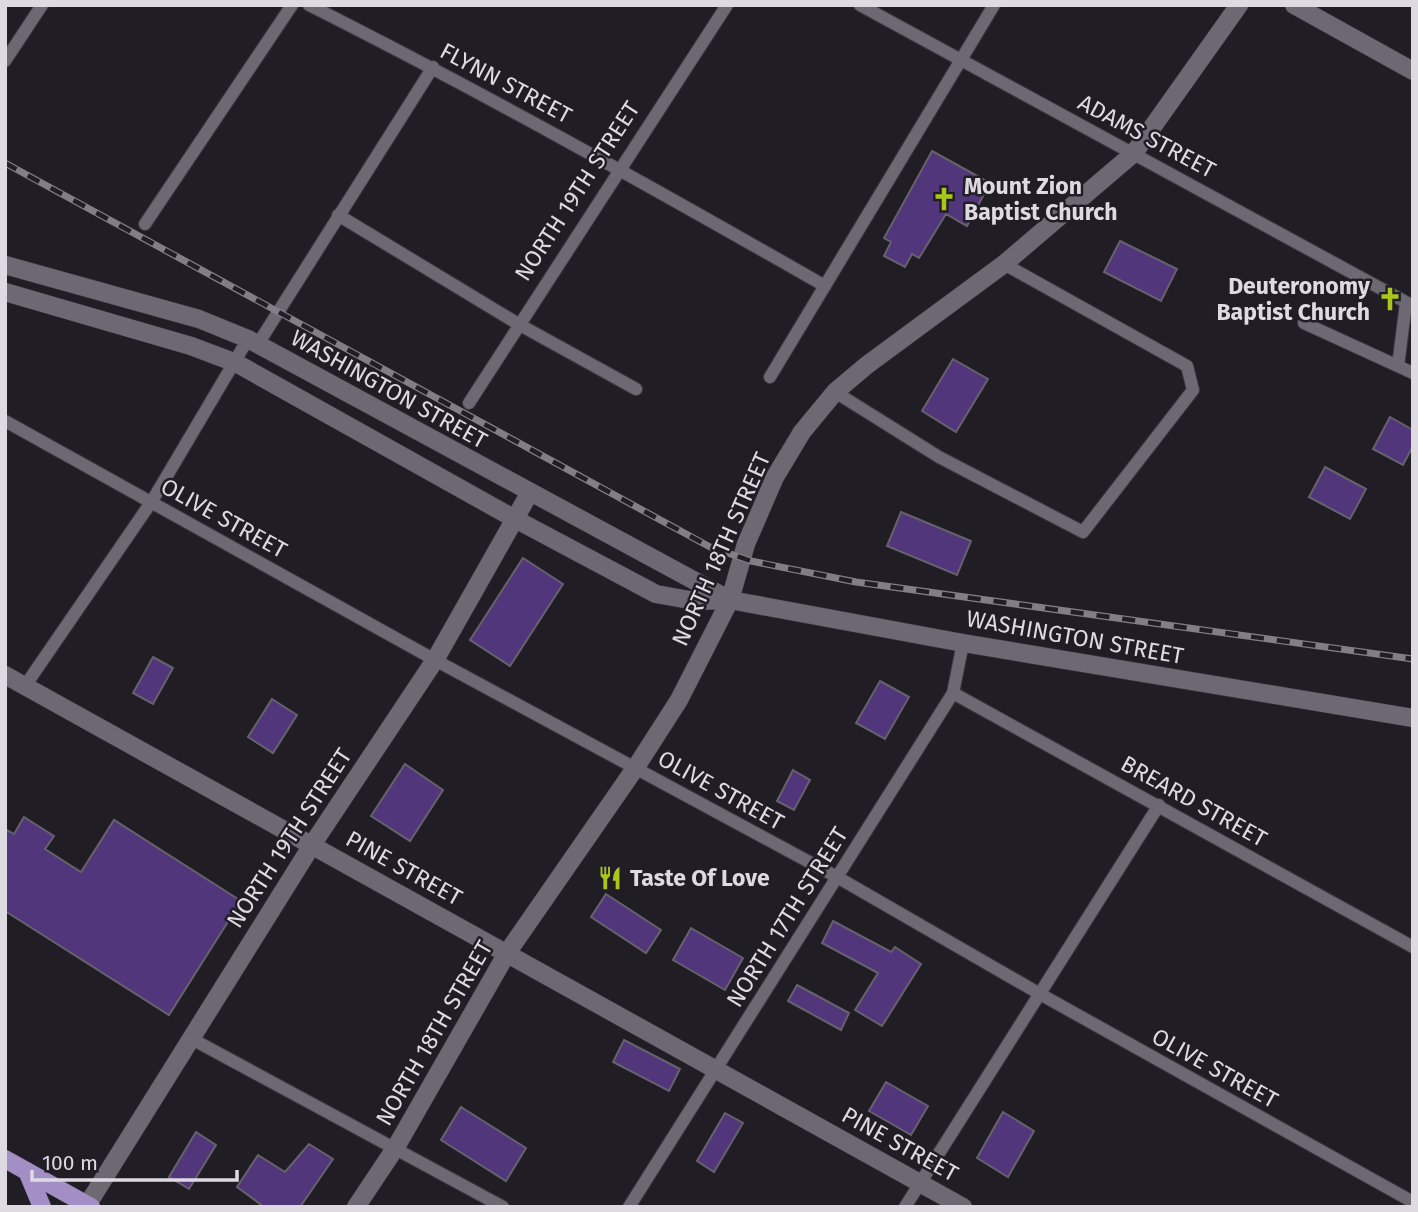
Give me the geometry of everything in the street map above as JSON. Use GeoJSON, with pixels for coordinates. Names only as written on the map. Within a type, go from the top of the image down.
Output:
{"type":"FeatureCollection","features":[{"type":"Feature","properties":{"kind":"main road"},"geometry":{"type":"LineString","coordinates":[[5,1159],[88,1206]]}},
{"type":"Feature","properties":{"kind":"main road"},"geometry":{"type":"LineString","coordinates":[[27,1171],[42,1207]]}},
{"type":"Feature","properties":{"kind":"street"},"geometry":{"type":"LineString","coordinates":[[5,61],[42,5]]}},
{"type":"Feature","properties":{"kind":"street"},"geometry":{"type":"LineString","coordinates":[[145,224],[292,5]]}},
{"type":"Feature","properties":{"kind":"street","name":"FLYNN STREET"},"geometry":{"type":"LineString","coordinates":[[309,5],[433,67],[621,169],[825,286]]}},
{"type":"Feature","properties":{"kind":"street","name":"NORTH 19TH STREET"},"geometry":{"type":"LineString","coordinates":[[469,403],[727,5]]}},
{"type":"Feature","properties":{"kind":"street","name":"ADAMS STREET"},"geometry":{"type":"LineString","coordinates":[[860,5],[1410,304]]}},
{"type":"Feature","properties":{"kind":"street"},"geometry":{"type":"LineString","coordinates":[[770,377],[994,5]]}},
{"type":"Feature","properties":{"kind":"street","name":"NORTH 18TH STREET"},"geometry":{"type":"LineString","coordinates":[[356,1207],[396,1147],[507,953],[636,767],[685,688],[730,600],[746,544],[775,477],[802,432],[835,392],[1004,264],[1134,153],[1238,5]]}},
{"type":"Feature","properties":{"kind":"street"},"geometry":{"type":"LineString","coordinates":[[1294,5],[1413,71]]}},
{"type":"Feature","properties":{"kind":"street"},"geometry":{"type":"LineString","coordinates":[[25,686],[152,501],[236,363],[338,215],[433,67]]}},
{"type":"Feature","properties":{"kind":"street"},"geometry":{"type":"LineString","coordinates":[[338,215],[520,325],[636,389]]}},
{"type":"Feature","properties":{"kind":"street"},"geometry":{"type":"LineString","coordinates":[[835,392],[939,457],[1083,532],[1193,390],[1187,366],[1004,264]]}},
{"type":"Feature","properties":{"kind":"street","name":"WASHINGTON STREET"},"geometry":{"type":"LineString","coordinates":[[5,265],[199,319],[253,341],[528,494],[730,600]]}},
{"type":"Feature","properties":{"kind":"street","name":"WASHINGTON STREET"},"geometry":{"type":"LineString","coordinates":[[5,292],[191,346],[236,363],[515,519],[656,594],[695,601],[730,600],[963,643],[1413,718]]}},
{"type":"Feature","properties":{"kind":"street"},"geometry":{"type":"LineString","coordinates":[[1398,366],[1410,304]]}},
{"type":"Feature","properties":{"kind":"street"},"geometry":{"type":"LineString","coordinates":[[1304,323],[1413,373]]}},
{"type":"Feature","properties":{"kind":"street","name":"OLIVE STREET"},"geometry":{"type":"LineString","coordinates":[[5,421],[435,660],[837,877],[1040,994],[1413,1202]]}},
{"type":"Feature","properties":{"kind":"street","name":"NORTH 19TH STREET"},"geometry":{"type":"LineString","coordinates":[[88,1206],[312,845],[435,660],[528,494]]}},
{"type":"Feature","properties":{"kind":"street","name":"NORTH 17TH STREET"},"geometry":{"type":"LineString","coordinates":[[629,1207],[953,694],[963,643]]}},
{"type":"Feature","properties":{"kind":"street","name":"PINE STREET"},"geometry":{"type":"LineString","coordinates":[[5,675],[963,1207]]}},
{"type":"Feature","properties":{"kind":"street","name":"BREARD STREET"},"geometry":{"type":"LineString","coordinates":[[953,694],[1413,947]]}},
{"type":"Feature","properties":{"kind":"street"},"geometry":{"type":"LineString","coordinates":[[905,1207],[1159,805]]}},
{"type":"Feature","properties":{"kind":"street"},"geometry":{"type":"LineString","coordinates":[[192,1039],[503,1207]]}},
{"type":"Feature","properties":{"kind":"building","name":"Mount Zion Baptist Church"},"geometry":{"type":"Polygon","coordinates":[[[932,151],[990,183],[967,226],[946,214],[919,258],[912,254],[905,267],[884,256],[891,242],[884,238],[932,151]]]}},
{"type":"Feature","properties":{"kind":"building"},"geometry":{"type":"Polygon","coordinates":[[[1120,241],[1177,269],[1161,301],[1104,272],[1120,241]]]}},
{"type":"Feature","properties":{"kind":"building"},"geometry":{"type":"Polygon","coordinates":[[[953,359],[988,379],[956,432],[922,411],[953,359]]]}},
{"type":"Feature","properties":{"kind":"building"},"geometry":{"type":"Polygon","coordinates":[[[1390,417],[1413,430],[1413,446],[1403,465],[1373,449],[1390,417]]]}},
{"type":"Feature","properties":{"kind":"building"},"geometry":{"type":"Polygon","coordinates":[[[1325,467],[1366,489],[1350,519],[1309,497],[1325,467]]]}},
{"type":"Feature","properties":{"kind":"building"},"geometry":{"type":"Polygon","coordinates":[[[901,512],[971,541],[957,575],[887,546],[901,512]]]}},
{"type":"Feature","properties":{"kind":"building"},"geometry":{"type":"Polygon","coordinates":[[[523,558],[563,584],[510,666],[470,640],[523,558]]]}},
{"type":"Feature","properties":{"kind":"building"},"geometry":{"type":"Polygon","coordinates":[[[153,657],[173,668],[153,704],[133,693],[153,657]]]}},
{"type":"Feature","properties":{"kind":"building"},"geometry":{"type":"Polygon","coordinates":[[[880,681],[909,697],[885,739],[856,723],[880,681]]]}},
{"type":"Feature","properties":{"kind":"building"},"geometry":{"type":"Polygon","coordinates":[[[272,699],[297,715],[273,753],[248,737],[272,699]]]}},
{"type":"Feature","properties":{"kind":"building"},"geometry":{"type":"Polygon","coordinates":[[[405,764],[443,790],[410,841],[371,816],[405,764]]]}},
{"type":"Feature","properties":{"kind":"building"},"geometry":{"type":"Polygon","coordinates":[[[793,770],[810,780],[794,810],[777,801],[793,770]]]}},
{"type":"Feature","properties":{"kind":"building"},"geometry":{"type":"Polygon","coordinates":[[[24,817],[54,836],[45,849],[81,872],[114,820],[241,901],[169,1015],[5,911],[5,829],[14,834],[24,817]]]}},
{"type":"Feature","properties":{"kind":"building"},"geometry":{"type":"Polygon","coordinates":[[[606,894],[661,930],[646,953],[591,917],[606,894]]]}},
{"type":"Feature","properties":{"kind":"building"},"geometry":{"type":"Polygon","coordinates":[[[833,921],[891,952],[895,947],[921,964],[882,1026],[855,1010],[878,973],[822,943],[833,921]]]}},
{"type":"Feature","properties":{"kind":"building"},"geometry":{"type":"Polygon","coordinates":[[[691,928],[743,958],[725,990],[673,960],[691,928]]]}},
{"type":"Feature","properties":{"kind":"building"},"geometry":{"type":"Polygon","coordinates":[[[797,985],[849,1013],[841,1030],[788,1001],[797,985]]]}},
{"type":"Feature","properties":{"kind":"building"},"geometry":{"type":"Polygon","coordinates":[[[624,1040],[680,1069],[669,1091],[613,1062],[624,1040]]]}},
{"type":"Feature","properties":{"kind":"building"},"geometry":{"type":"Polygon","coordinates":[[[886,1082],[928,1106],[911,1135],[869,1111],[886,1082]]]}},
{"type":"Feature","properties":{"kind":"building"},"geometry":{"type":"Polygon","coordinates":[[[461,1107],[526,1148],[506,1181],[441,1140],[461,1107]]]}},
{"type":"Feature","properties":{"kind":"building"},"geometry":{"type":"Polygon","coordinates":[[[1003,1112],[1034,1131],[1008,1177],[977,1158],[1003,1112]]]}},
{"type":"Feature","properties":{"kind":"building"},"geometry":{"type":"Polygon","coordinates":[[[725,1113],[743,1123],[714,1172],[697,1161],[725,1113]]]}},
{"type":"Feature","properties":{"kind":"building"},"geometry":{"type":"Polygon","coordinates":[[[196,1132],[216,1145],[189,1189],[169,1177],[196,1132]]]}},
{"type":"Feature","properties":{"kind":"building"},"geometry":{"type":"Polygon","coordinates":[[[309,1144],[333,1159],[300,1207],[264,1207],[237,1187],[258,1155],[285,1172],[309,1144]]]}},
{"type":"Feature","properties":{"kind":"railway"},"geometry":{"type":"LineString","coordinates":[[5,163],[710,547],[751,561],[856,582],[1413,659]]}},
{"type":"Feature","properties":{"kind":"place","name":"Mount Zion Baptist Church"},"geometry":{"type":"Point","coordinates":[944,199]}},
{"type":"Feature","properties":{"kind":"place","name":"Deuteronomy Baptist Church"},"geometry":{"type":"Point","coordinates":[1390,299]}},
{"type":"Feature","properties":{"kind":"place","name":"Taste Of Love"},"geometry":{"type":"Point","coordinates":[610,878]}}]}
